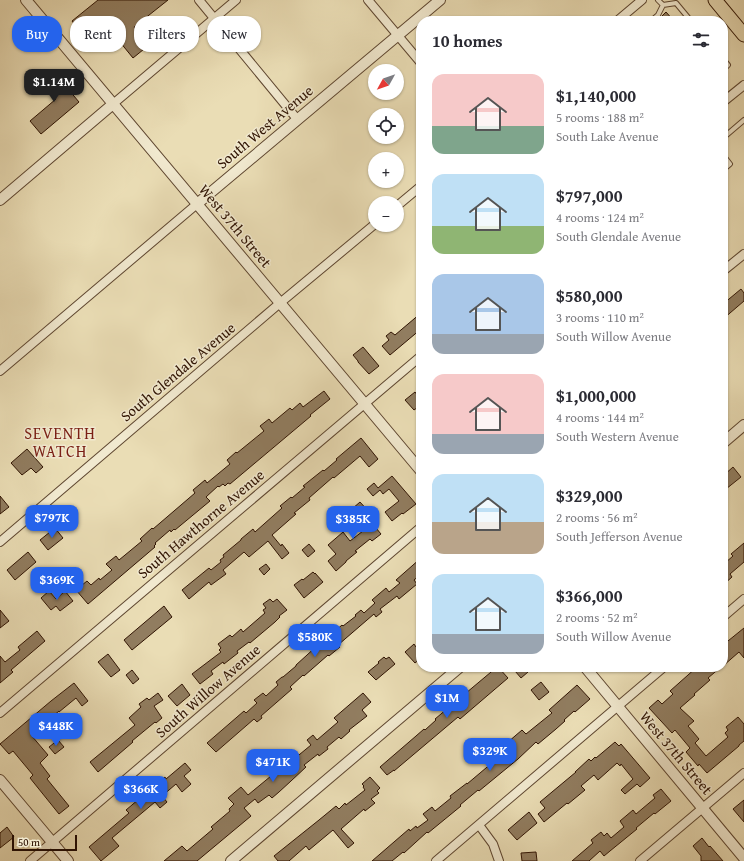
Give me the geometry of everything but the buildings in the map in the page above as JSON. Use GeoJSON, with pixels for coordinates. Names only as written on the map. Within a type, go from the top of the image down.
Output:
{"type":"FeatureCollection","features":[{"type":"Feature","properties":{"kind":"main road"},"geometry":{"type":"LineString","coordinates":[[714,0],[728,16]]}},
{"type":"Feature","properties":{"kind":"main road"},"geometry":{"type":"LineString","coordinates":[[728,16],[744,35]]}},
{"type":"Feature","properties":{"kind":"street","name":"West 37th Street"},"geometry":{"type":"LineString","coordinates":[[26,0],[416,465]]}},
{"type":"Feature","properties":{"kind":"street"},"geometry":{"type":"LineString","coordinates":[[199,0],[212,16]]}},
{"type":"Feature","properties":{"kind":"street"},"geometry":{"type":"LineString","coordinates":[[216,16],[236,0]]}},
{"type":"Feature","properties":{"kind":"street"},"geometry":{"type":"LineString","coordinates":[[368,0],[416,58]]}},
{"type":"Feature","properties":{"kind":"street","name":"South West Avenue"},"geometry":{"type":"LineString","coordinates":[[421,16],[440,0]]}},
{"type":"Feature","properties":{"kind":"street"},"geometry":{"type":"LineString","coordinates":[[623,16],[642,0]]}},
{"type":"Feature","properties":{"kind":"street","name":"South West Avenue"},"geometry":{"type":"LineString","coordinates":[[0,371],[416,21]]}},
{"type":"Feature","properties":{"kind":"street"},"geometry":{"type":"LineString","coordinates":[[0,200],[207,24]]}},
{"type":"Feature","properties":{"kind":"street"},"geometry":{"type":"LineString","coordinates":[[242,52],[298,119]]}},
{"type":"Feature","properties":{"kind":"street"},"geometry":{"type":"LineString","coordinates":[[728,97],[744,84]]}},
{"type":"Feature","properties":{"kind":"street"},"geometry":{"type":"LineString","coordinates":[[404,200],[416,190]]}},
{"type":"Feature","properties":{"kind":"street","name":"South Glendale Avenue"},"geometry":{"type":"LineString","coordinates":[[0,542],[368,230]]}},
{"type":"Feature","properties":{"kind":"street"},"geometry":{"type":"LineString","coordinates":[[728,267],[744,254]]}},
{"type":"Feature","properties":{"kind":"street","name":"South Hawthorne Avenue"},"geometry":{"type":"LineString","coordinates":[[0,713],[416,360]]}},
{"type":"Feature","properties":{"kind":"street"},"geometry":{"type":"LineString","coordinates":[[728,439],[744,425]]}},
{"type":"Feature","properties":{"kind":"street","name":"South Willow Avenue"},"geometry":{"type":"LineString","coordinates":[[30,861],[416,531]]}},
{"type":"Feature","properties":{"kind":"street"},"geometry":{"type":"LineString","coordinates":[[728,613],[744,599]]}},
{"type":"Feature","properties":{"kind":"street"},"geometry":{"type":"LineString","coordinates":[[231,861],[454,672]]}},
{"type":"Feature","properties":{"kind":"street","name":"West 37th Street"},"geometry":{"type":"LineString","coordinates":[[589,672],[744,858]]}},
{"type":"Feature","properties":{"kind":"street"},"geometry":{"type":"LineString","coordinates":[[436,861],[658,672]]}},
{"type":"Feature","properties":{"kind":"street"},"geometry":{"type":"LineString","coordinates":[[640,861],[744,773]]}},
{"type":"Feature","properties":{"kind":"street"},"geometry":{"type":"LineString","coordinates":[[0,780],[68,861]]}},
{"type":"Feature","properties":{"kind":"street"},"geometry":{"type":"LineString","coordinates":[[479,825],[493,844],[499,861]]}},
{"type":"Feature","properties":{"kind":"lane"},"geometry":{"type":"LineString","coordinates":[[658,0],[663,5]]}},
{"type":"Feature","properties":{"kind":"lane"},"geometry":{"type":"LineString","coordinates":[[663,5],[676,3],[687,16]]}},
{"type":"Feature","properties":{"kind":"lane"},"geometry":{"type":"LineString","coordinates":[[657,16],[663,5]]}},
{"type":"Feature","properties":{"kind":"lane"},"geometry":{"type":"LineString","coordinates":[[728,134],[744,120]]}},
{"type":"Feature","properties":{"kind":"district","name":"SEVENTH WATCH"},"geometry":{"type":"Point","coordinates":[60,442]}}]}
